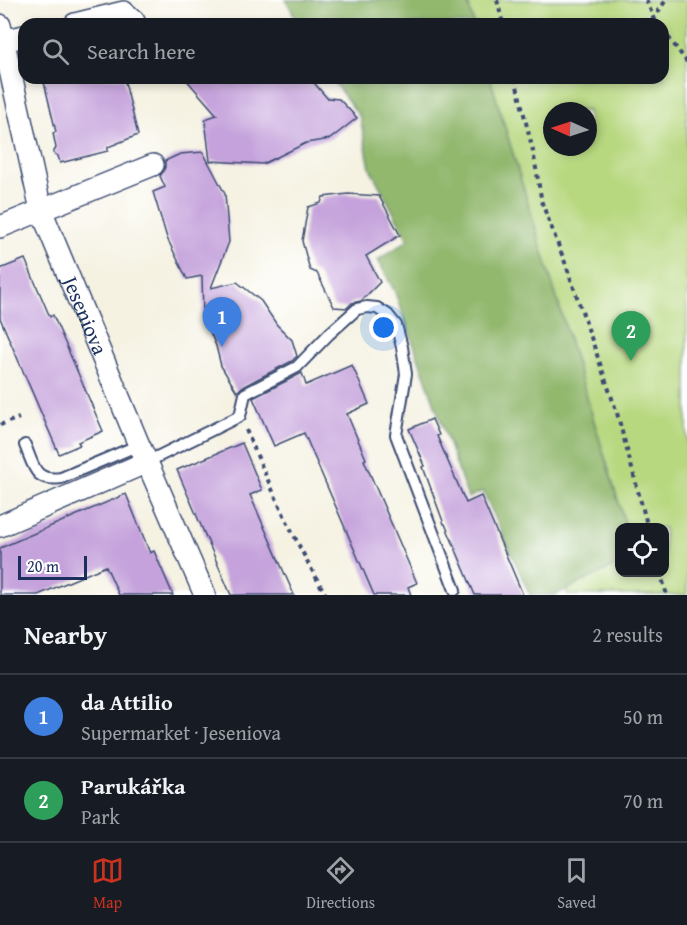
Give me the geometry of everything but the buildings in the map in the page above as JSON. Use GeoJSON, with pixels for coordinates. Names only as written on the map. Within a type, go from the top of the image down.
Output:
{"type":"FeatureCollection","features":[{"type":"Feature","properties":{"kind":"street"},"geometry":{"type":"LineString","coordinates":[[100,18],[124,12],[131,18]]}},
{"type":"Feature","properties":{"kind":"street","name":"Jeseniova"},"geometry":{"type":"LineString","coordinates":[[7,36],[41,210],[205,595]]}},
{"type":"Feature","properties":{"kind":"street"},"geometry":{"type":"LineString","coordinates":[[0,227],[153,165]]}},
{"type":"Feature","properties":{"kind":"street"},"geometry":{"type":"LineString","coordinates":[[0,526],[143,453]]}},
{"type":"Feature","properties":{"kind":"lane"},"geometry":{"type":"LineString","coordinates":[[25,445],[36,470],[41,476],[50,480],[143,453],[240,416],[245,394],[297,368],[329,333],[357,309],[367,306],[377,309],[388,315],[396,326],[402,347],[406,374],[396,435],[455,590]]}},
{"type":"Feature","properties":{"kind":"path"},"geometry":{"type":"LineString","coordinates":[[497,0],[501,18]]}},
{"type":"Feature","properties":{"kind":"path"},"geometry":{"type":"LineString","coordinates":[[645,0],[654,18],[666,0]]}},
{"type":"Feature","properties":{"kind":"path"},"geometry":{"type":"LineString","coordinates":[[669,38],[687,62]]}},
{"type":"Feature","properties":{"kind":"path"},"geometry":{"type":"LineString","coordinates":[[516,84],[533,151],[542,203],[617,413],[647,523]]}},
{"type":"Feature","properties":{"kind":"path"},"geometry":{"type":"LineString","coordinates":[[240,416],[274,494],[326,595]]}},
{"type":"Feature","properties":{"kind":"path"},"geometry":{"type":"LineString","coordinates":[[0,425],[19,418]]}},
{"type":"Feature","properties":{"kind":"path"},"geometry":{"type":"LineString","coordinates":[[661,577],[667,595]]}},
{"type":"Feature","properties":{"kind":"green space"},"geometry":{"type":"Polygon","coordinates":[[[286,0],[467,0],[472,18],[296,18],[286,0]]]}},
{"type":"Feature","properties":{"kind":"green space"},"geometry":{"type":"Polygon","coordinates":[[[467,0],[687,0],[687,595],[568,595],[566,589],[615,566],[615,577],[669,577],[669,523],[625,523],[492,84],[669,84],[669,18],[472,18],[467,0]]]}},
{"type":"Feature","properties":{"kind":"green space"},"geometry":{"type":"Polygon","coordinates":[[[335,84],[492,84],[625,523],[615,523],[615,566],[555,595],[530,595],[483,491],[468,498],[395,292],[378,260],[408,240],[370,168],[360,117],[335,84]]]}},
{"type":"Feature","properties":{"kind":"place","name":"da Attilio"},"geometry":{"type":"Point","coordinates":[222,347]}},
{"type":"Feature","properties":{"kind":"place","name":"Parukářka"},"geometry":{"type":"Point","coordinates":[631,361]}}]}
